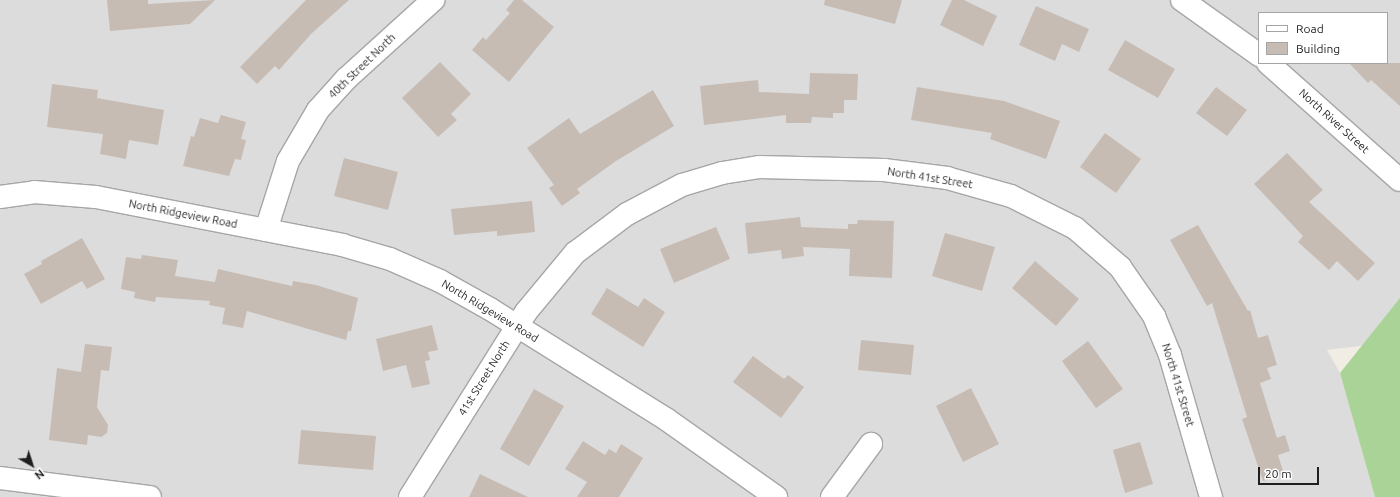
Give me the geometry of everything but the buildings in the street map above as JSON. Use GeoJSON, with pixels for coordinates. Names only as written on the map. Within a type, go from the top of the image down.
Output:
{"type":"FeatureCollection","features":[{"type":"Feature","properties":{"kind":"street","name":"40th Street North"},"geometry":{"type":"LineString","coordinates":[[266,230],[288,160],[318,110],[346,79],[433,0]]}},
{"type":"Feature","properties":{"kind":"street"},"geometry":{"type":"LineString","coordinates":[[1194,3],[1258,54]]}},
{"type":"Feature","properties":{"kind":"street","name":"North River Street"},"geometry":{"type":"LineString","coordinates":[[1269,64],[1400,180]]}},
{"type":"Feature","properties":{"kind":"street","name":"41st Street North"},"geometry":{"type":"LineString","coordinates":[[410,497],[516,326],[562,266],[589,240],[627,214],[702,178],[742,169],[778,167]]}},
{"type":"Feature","properties":{"kind":"street","name":"North 41st Street"},"geometry":{"type":"LineString","coordinates":[[778,167],[884,170],[978,185],[1048,213],[1092,240],[1120,267],[1154,316],[1170,355],[1211,497]]}},
{"type":"Feature","properties":{"kind":"street","name":"North Ridgeview Road"},"geometry":{"type":"LineString","coordinates":[[0,197],[34,192],[75,194],[342,245],[390,259],[440,281],[516,326],[666,419],[776,497]]}},
{"type":"Feature","properties":{"kind":"street"},"geometry":{"type":"LineString","coordinates":[[832,497],[871,444]]}},
{"type":"Feature","properties":{"kind":"street"},"geometry":{"type":"LineString","coordinates":[[0,478],[150,497]]}},
{"type":"Feature","properties":{"kind":"shaded area"},"geometry":{"type":"Polygon","coordinates":[[[0,0],[1400,0],[1400,341],[1327,350],[1340,373],[1375,497],[0,497],[0,0]]]}},
{"type":"Feature","properties":{"kind":"green space"},"geometry":{"type":"Polygon","coordinates":[[[1400,298],[1400,497],[1375,497],[1340,373],[1400,298]]]}}]}
